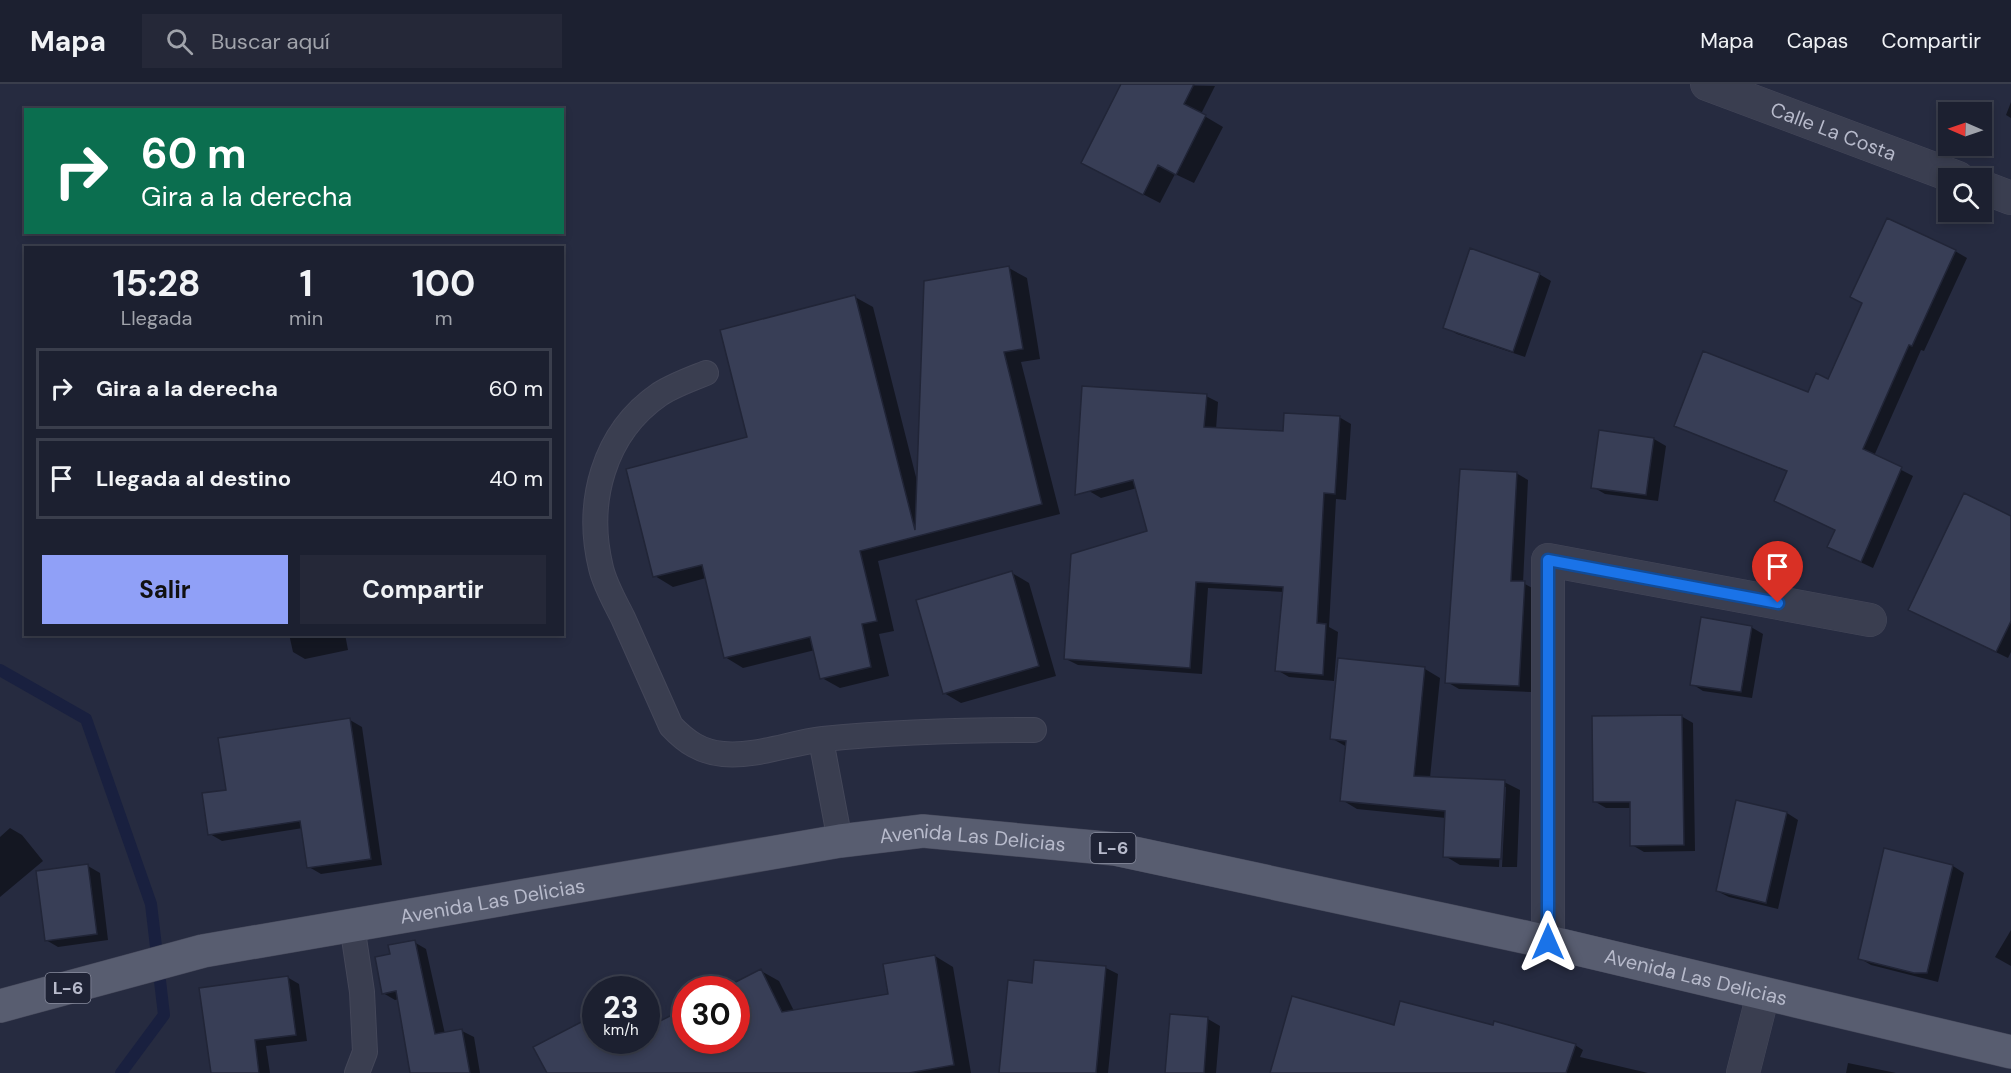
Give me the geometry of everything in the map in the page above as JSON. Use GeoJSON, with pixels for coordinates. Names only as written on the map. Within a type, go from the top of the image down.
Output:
{"type":"FeatureCollection","features":[{"type":"Feature","properties":{"kind":"main road","name":"Avenida Las Delicias"},"geometry":{"type":"LineString","coordinates":[[0,1006],[203,951],[840,841],[923,831],[1115,849],[1548,942],[2011,1052]]}},
{"type":"Feature","properties":{"kind":"street","name":"Calle La Costa"},"geometry":{"type":"LineString","coordinates":[[1714,85],[1938,170]]}},
{"type":"Feature","properties":{"kind":"street"},"geometry":{"type":"LineString","coordinates":[[1992,191],[2011,198]]}},
{"type":"Feature","properties":{"kind":"street"},"geometry":{"type":"LineString","coordinates":[[1548,942],[1548,560],[1870,620]]}},
{"type":"Feature","properties":{"kind":"street"},"geometry":{"type":"LineString","coordinates":[[1743,1073],[1763,994]]}},
{"type":"Feature","properties":{"kind":"lane"},"geometry":{"type":"LineString","coordinates":[[706,373],[662,393],[624,429],[602,471],[595,524],[601,571],[671,726],[681,737],[706,751],[739,754],[821,740],[919,732],[1034,730]]}},
{"type":"Feature","properties":{"kind":"lane"},"geometry":{"type":"LineString","coordinates":[[821,740],[840,841]]}},
{"type":"Feature","properties":{"kind":"lane"},"geometry":{"type":"LineString","coordinates":[[352,925],[362,992],[365,1052],[357,1073]]}},
{"type":"Feature","properties":{"kind":"building"},"geometry":{"type":"Polygon","coordinates":[[[1121,84],[1194,84],[1184,104],[1206,115],[1176,175],[1158,165],[1143,195],[1081,163],[1121,84]]]}},
{"type":"Feature","properties":{"kind":"building"},"geometry":{"type":"Polygon","coordinates":[[[1887,218],[1956,250],[1912,346],[1909,345],[1863,449],[1902,467],[1861,562],[1827,547],[1835,530],[1774,501],[1787,471],[1674,426],[1703,351],[1808,392],[1816,373],[1828,379],[1862,303],[1850,297],[1887,218]]]}},
{"type":"Feature","properties":{"kind":"building"},"geometry":{"type":"Polygon","coordinates":[[[1470,248],[1540,273],[1513,352],[1443,328],[1470,248]]]}},
{"type":"Feature","properties":{"kind":"building"},"geometry":{"type":"Polygon","coordinates":[[[1009,266],[1023,349],[1004,352],[1042,504],[860,551],[877,621],[862,624],[871,667],[820,679],[810,637],[724,658],[702,565],[653,577],[626,469],[747,437],[720,330],[855,295],[915,530],[924,281],[1009,266]]]}},
{"type":"Feature","properties":{"kind":"building"},"geometry":{"type":"Polygon","coordinates":[[[1082,386],[1207,394],[1204,427],[1283,431],[1284,413],[1340,416],[1335,494],[1324,493],[1317,623],[1326,624],[1323,675],[1275,671],[1283,587],[1196,582],[1190,668],[1064,659],[1071,554],[1147,531],[1133,480],[1075,495],[1082,386]]]}},
{"type":"Feature","properties":{"kind":"building"},"geometry":{"type":"Polygon","coordinates":[[[1599,430],[1654,438],[1646,495],[1591,488],[1599,430]]]}},
{"type":"Feature","properties":{"kind":"building"},"geometry":{"type":"Polygon","coordinates":[[[1460,469],[1517,472],[1511,581],[1525,581],[1519,686],[1445,683],[1460,469]]]}},
{"type":"Feature","properties":{"kind":"building"},"geometry":{"type":"Polygon","coordinates":[[[1964,493],[2011,516],[2011,621],[1996,652],[1908,610],[1964,493]]]}},
{"type":"Feature","properties":{"kind":"building"},"geometry":{"type":"Polygon","coordinates":[[[1012,571],[1039,666],[943,694],[916,600],[1012,571]]]}},
{"type":"Feature","properties":{"kind":"building"},"geometry":{"type":"Polygon","coordinates":[[[1701,617],[1752,626],[1741,692],[1690,685],[1701,617]]]}},
{"type":"Feature","properties":{"kind":"building"},"geometry":{"type":"Polygon","coordinates":[[[1338,658],[1425,667],[1414,776],[1505,780],[1501,859],[1443,857],[1445,811],[1340,801],[1346,741],[1330,739],[1338,658]]]}},
{"type":"Feature","properties":{"kind":"building"},"geometry":{"type":"Polygon","coordinates":[[[1682,715],[1684,845],[1630,846],[1630,802],[1593,802],[1592,716],[1682,715]]]}},
{"type":"Feature","properties":{"kind":"building"},"geometry":{"type":"Polygon","coordinates":[[[350,718],[371,859],[307,868],[300,821],[208,835],[202,793],[226,790],[218,738],[350,718]]]}},
{"type":"Feature","properties":{"kind":"building"},"geometry":{"type":"Polygon","coordinates":[[[1736,800],[1787,812],[1766,903],[1716,891],[1736,800]]]}},
{"type":"Feature","properties":{"kind":"building"},"geometry":{"type":"Polygon","coordinates":[[[1884,848],[1953,865],[1927,973],[1914,973],[1858,959],[1884,848]]]}},
{"type":"Feature","properties":{"kind":"building"},"geometry":{"type":"Polygon","coordinates":[[[88,864],[97,934],[45,941],[36,871],[88,864]]]}},
{"type":"Feature","properties":{"kind":"building"},"geometry":{"type":"Polygon","coordinates":[[[415,940],[435,1034],[462,1029],[470,1073],[410,1073],[396,991],[382,994],[375,957],[390,954],[388,945],[415,940]]]}},
{"type":"Feature","properties":{"kind":"building"},"geometry":{"type":"Polygon","coordinates":[[[935,955],[954,1065],[909,1073],[547,1073],[533,1047],[582,1022],[582,1054],[660,1054],[660,1021],[672,1015],[672,1054],[750,1054],[750,976],[747,976],[761,969],[782,1012],[888,994],[883,964],[935,955]]]}},
{"type":"Feature","properties":{"kind":"building"},"geometry":{"type":"Polygon","coordinates":[[[1034,960],[1106,966],[1096,1073],[999,1073],[1008,980],[1032,983],[1034,960]]]}},
{"type":"Feature","properties":{"kind":"building"},"geometry":{"type":"Polygon","coordinates":[[[288,976],[296,1035],[255,1040],[259,1073],[211,1073],[199,988],[288,976]]]}},
{"type":"Feature","properties":{"kind":"building"},"geometry":{"type":"Polygon","coordinates":[[[1292,996],[1394,1025],[1400,1001],[1493,1025],[1494,1021],[1576,1044],[1566,1073],[1270,1073],[1292,996]]]}},
{"type":"Feature","properties":{"kind":"building"},"geometry":{"type":"Polygon","coordinates":[[[1170,1014],[1208,1017],[1204,1073],[1165,1073],[1170,1014]]]}},
{"type":"Feature","properties":{"kind":"waterway"},"geometry":{"type":"LineString","coordinates":[[0,670],[86,719],[151,904],[164,1015],[121,1073]]}},
{"type":"Feature","properties":{"kind":"route"},"geometry":{"type":"LineString","coordinates":[[1548,942],[1548,560],[1778,603]]}}]}
